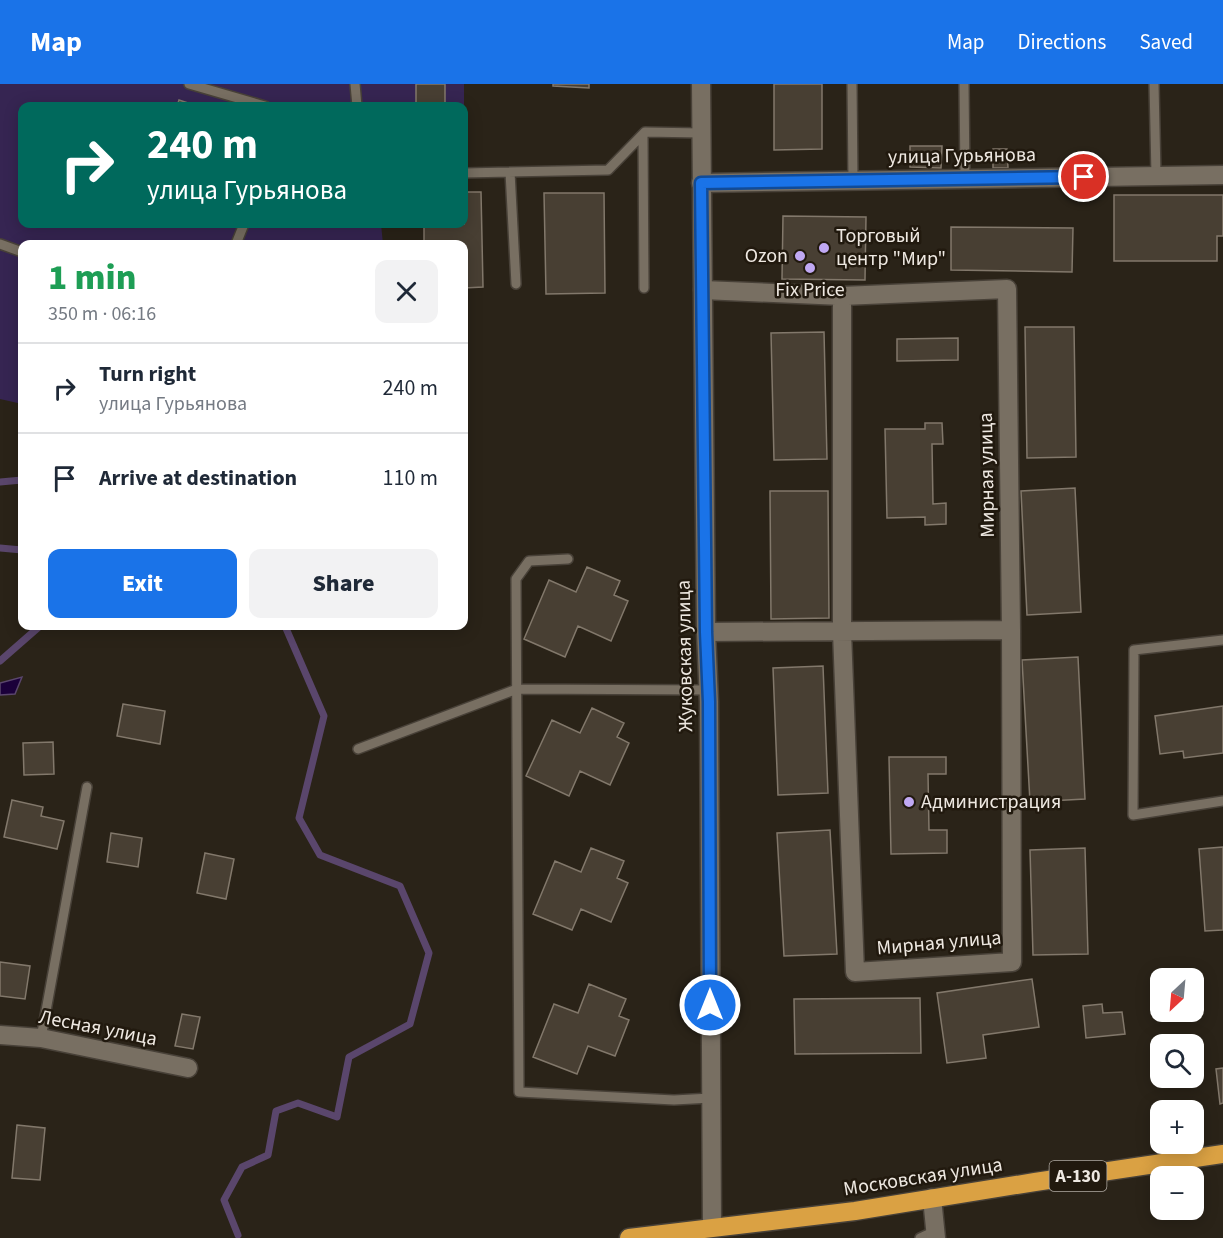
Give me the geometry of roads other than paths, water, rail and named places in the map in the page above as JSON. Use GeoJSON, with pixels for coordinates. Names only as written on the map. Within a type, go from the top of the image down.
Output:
{"type":"FeatureCollection","features":[{"type":"Feature","properties":{"kind":"highway","name":"Московская улица"},"geometry":{"type":"LineString","coordinates":[[630,1238],[855,1211],[1223,1154]]}},
{"type":"Feature","properties":{"kind":"street","name":"Жуковская улица"},"geometry":{"type":"LineString","coordinates":[[701,84],[706,632],[709,690],[712,1227]]}},
{"type":"Feature","properties":{"kind":"street","name":"улица Гурьянова"},"geometry":{"type":"LineString","coordinates":[[701,183],[1223,175]]}},
{"type":"Feature","properties":{"kind":"street","name":"Мирная улица"},"geometry":{"type":"LineString","coordinates":[[703,290],[842,296],[1007,289],[1012,962],[855,972],[842,632],[842,296]]}},
{"type":"Feature","properties":{"kind":"street"},"geometry":{"type":"LineString","coordinates":[[706,632],[1011,630]]}},
{"type":"Feature","properties":{"kind":"street","name":"Лесная улица"},"geometry":{"type":"LineString","coordinates":[[0,1035],[41,1038],[188,1068]]}},
{"type":"Feature","properties":{"kind":"street"},"geometry":{"type":"LineString","coordinates":[[931,1236],[932,1198]]}},
{"type":"Feature","properties":{"kind":"lane"},"geometry":{"type":"LineString","coordinates":[[189,84],[251,102]]}},
{"type":"Feature","properties":{"kind":"lane"},"geometry":{"type":"LineString","coordinates":[[355,84],[357,102]]}},
{"type":"Feature","properties":{"kind":"lane"},"geometry":{"type":"LineString","coordinates":[[852,84],[853,180]]}},
{"type":"Feature","properties":{"kind":"lane"},"geometry":{"type":"LineString","coordinates":[[964,84],[965,178]]}},
{"type":"Feature","properties":{"kind":"lane"},"geometry":{"type":"LineString","coordinates":[[1154,84],[1156,176]]}},
{"type":"Feature","properties":{"kind":"lane"},"geometry":{"type":"LineString","coordinates":[[468,173],[608,171],[645,132],[701,133]]}},
{"type":"Feature","properties":{"kind":"lane"},"geometry":{"type":"LineString","coordinates":[[643,135],[645,288]]}},
{"type":"Feature","properties":{"kind":"lane"},"geometry":{"type":"LineString","coordinates":[[510,172],[516,284]]}},
{"type":"Feature","properties":{"kind":"lane"},"geometry":{"type":"LineString","coordinates":[[0,244],[18,251]]}},
{"type":"Feature","properties":{"kind":"lane"},"geometry":{"type":"LineString","coordinates":[[568,559],[529,561],[516,579],[519,1092],[674,1100],[711,1098]]}},
{"type":"Feature","properties":{"kind":"lane"},"geometry":{"type":"LineString","coordinates":[[1223,640],[1134,650],[1133,815],[1223,801]]}},
{"type":"Feature","properties":{"kind":"lane"},"geometry":{"type":"LineString","coordinates":[[358,749],[517,689],[709,690]]}},
{"type":"Feature","properties":{"kind":"lane"},"geometry":{"type":"LineString","coordinates":[[41,1038],[87,787]]}},
{"type":"Feature","properties":{"kind":"waterway"},"geometry":{"type":"LineString","coordinates":[[0,482],[18,480]]}},
{"type":"Feature","properties":{"kind":"waterway"},"geometry":{"type":"LineString","coordinates":[[0,548],[18,550]]}},
{"type":"Feature","properties":{"kind":"waterway"},"geometry":{"type":"LineString","coordinates":[[0,661],[35,630]]}},
{"type":"Feature","properties":{"kind":"waterway"},"geometry":{"type":"LineString","coordinates":[[238,1235],[224,1200],[242,1167],[268,1155],[276,1111],[298,1103],[337,1117],[349,1057],[410,1024],[429,953],[400,886],[320,855],[299,818],[324,716],[287,630]]}},
{"type":"Feature","properties":{"kind":"place","name":"Торговый центр \"Мир\""},"geometry":{"type":"Point","coordinates":[824,248]}},
{"type":"Feature","properties":{"kind":"place","name":"Ozon"},"geometry":{"type":"Point","coordinates":[800,256]}},
{"type":"Feature","properties":{"kind":"place","name":"Fix Price"},"geometry":{"type":"Point","coordinates":[810,268]}},
{"type":"Feature","properties":{"kind":"place","name":"Администрация"},"geometry":{"type":"Point","coordinates":[909,802]}}]}
